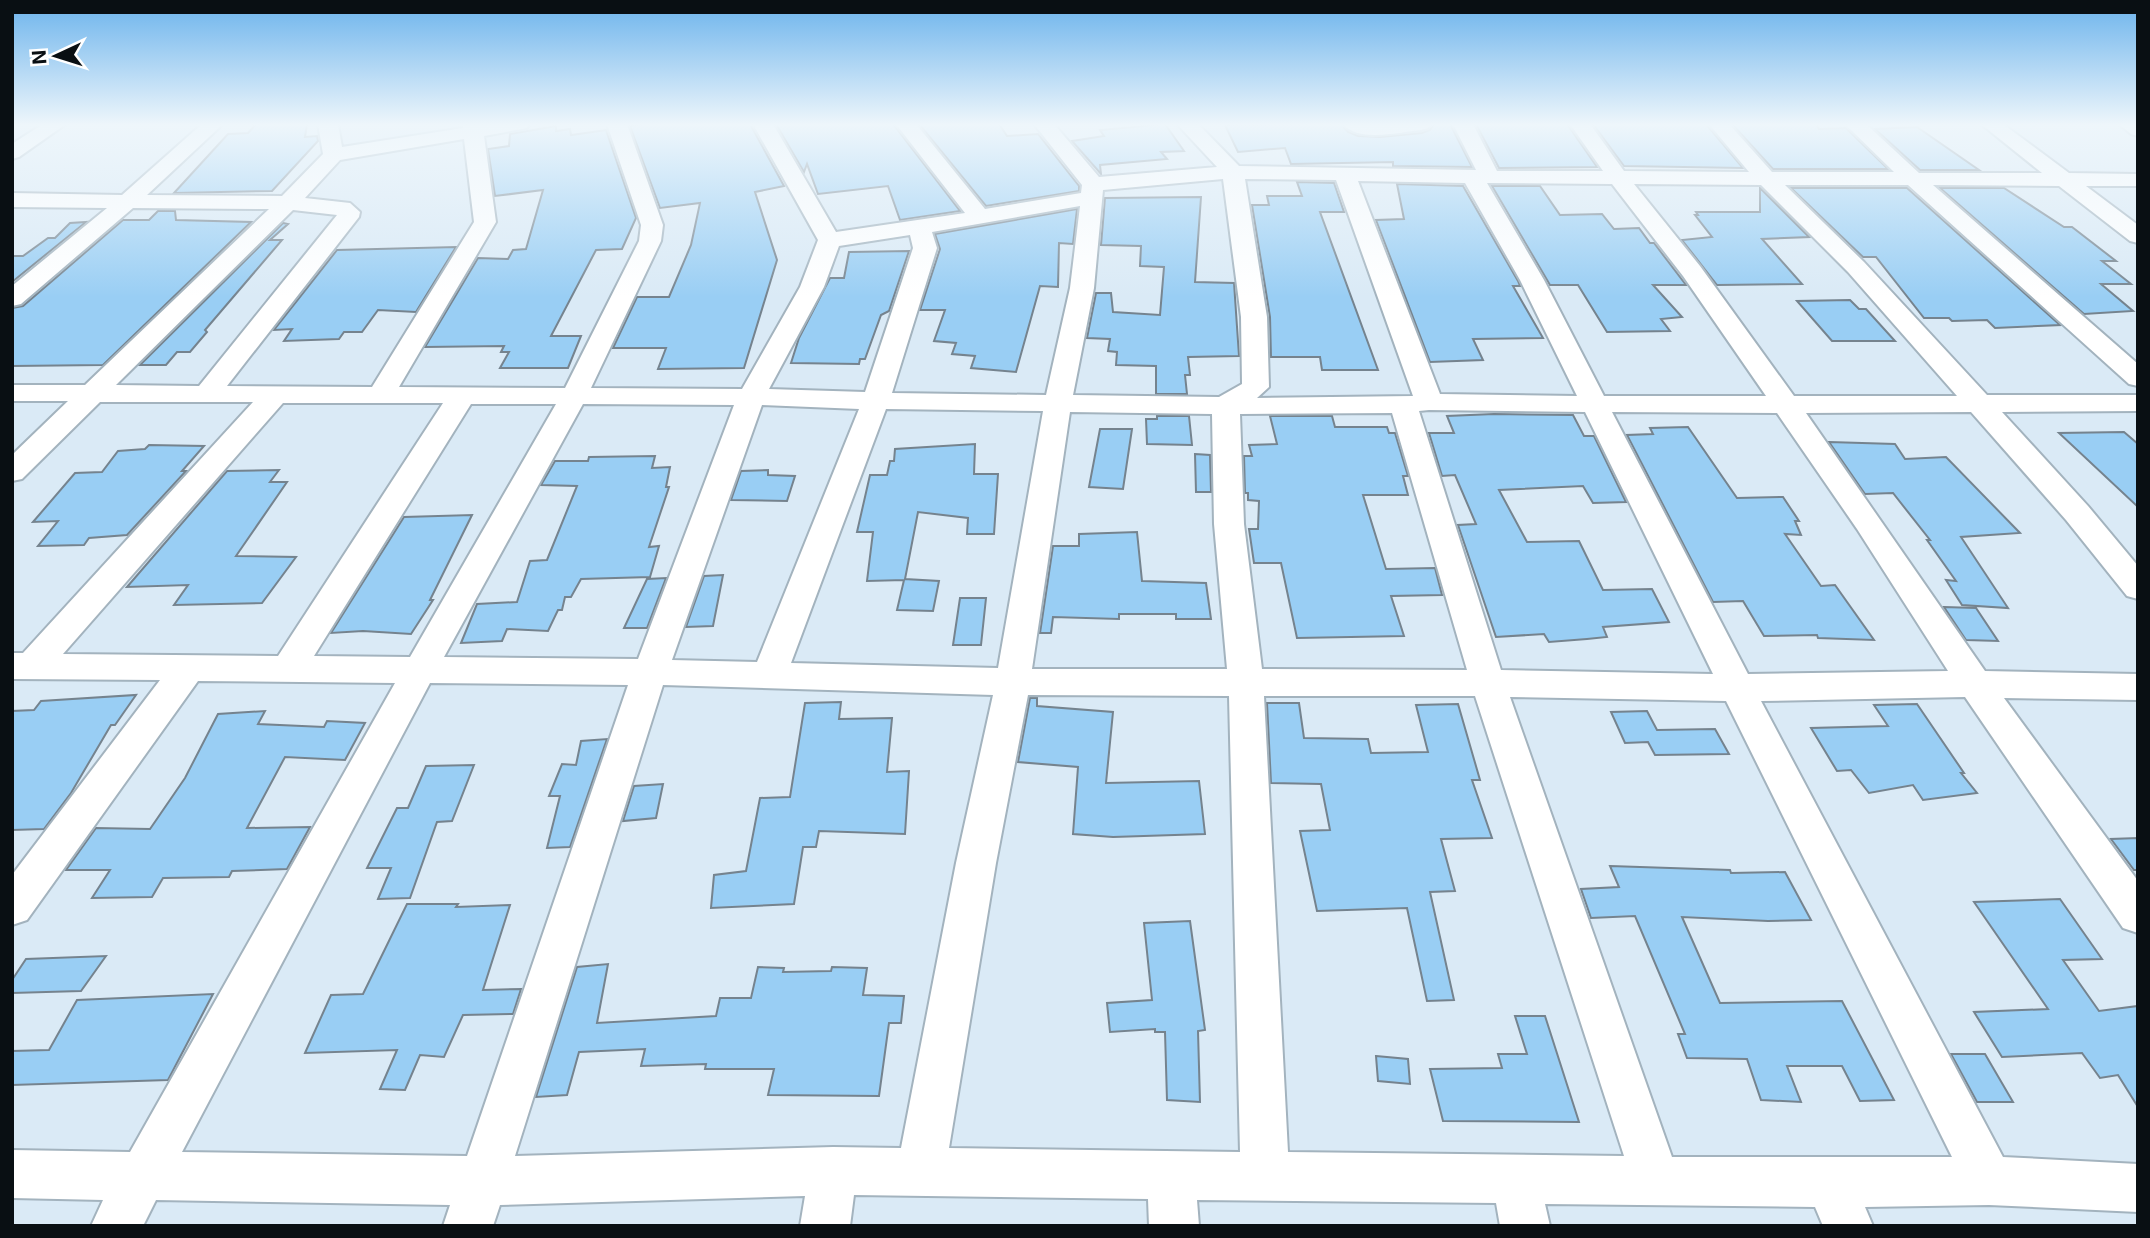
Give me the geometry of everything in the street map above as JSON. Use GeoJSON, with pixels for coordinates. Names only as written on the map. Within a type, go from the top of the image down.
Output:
{"type":"FeatureCollection","features":[{"type":"Feature","properties":{"kind":"street"},"geometry":{"type":"LineString","coordinates":[[12,299],[149,182]]}},
{"type":"Feature","properties":{"kind":"street"},"geometry":{"type":"LineString","coordinates":[[12,472],[308,182]]}},
{"type":"Feature","properties":{"kind":"street"},"geometry":{"type":"LineString","coordinates":[[381,394],[485,222],[479,182]]}},
{"type":"Feature","properties":{"kind":"street"},"geometry":{"type":"LineString","coordinates":[[116,1226],[420,669],[573,398],[653,233],[636,182]]}},
{"type":"Feature","properties":{"kind":"street"},"geometry":{"type":"LineString","coordinates":[[468,1226],[650,672],[751,397],[812,287],[829,240],[796,182]]}},
{"type":"Feature","properties":{"kind":"street"},"geometry":{"type":"LineString","coordinates":[[952,182],[979,216]]}},
{"type":"Feature","properties":{"kind":"street"},"geometry":{"type":"LineString","coordinates":[[921,1172],[976,863],[1013,682],[1058,403],[1082,288],[1092,191],[1085,182]]}},
{"type":"Feature","properties":{"kind":"street"},"geometry":{"type":"LineString","coordinates":[[829,240],[920,229],[1092,191],[1160,182]]}},
{"type":"Feature","properties":{"kind":"street"},"geometry":{"type":"LineString","coordinates":[[1226,405],[1256,387],[1254,317],[1234,182]]}},
{"type":"Feature","properties":{"kind":"street"},"geometry":{"type":"LineString","coordinates":[[1347,182],[1416,403],[1488,683],[1656,1181]]}},
{"type":"Feature","properties":{"kind":"street"},"geometry":{"type":"LineString","coordinates":[[1484,182],[1593,404],[1989,1181]]}},
{"type":"Feature","properties":{"kind":"street"},"geometry":{"type":"LineString","coordinates":[[1621,182],[1692,271],[1868,522],[1975,684],[2138,915]]}},
{"type":"Feature","properties":{"kind":"street"},"geometry":{"type":"LineString","coordinates":[[1770,182],[1856,267],[2077,513],[2138,588]]}},
{"type":"Feature","properties":{"kind":"street"},"geometry":{"type":"LineString","coordinates":[[1916,182],[2138,378]]}},
{"type":"Feature","properties":{"kind":"street"},"geometry":{"type":"LineString","coordinates":[[2065,182],[2138,236]]}},
{"type":"Feature","properties":{"kind":"street"},"geometry":{"type":"LineString","coordinates":[[12,200],[288,203],[342,208],[349,212],[348,217],[206,395]]}},
{"type":"Feature","properties":{"kind":"street"},"geometry":{"type":"LineString","coordinates":[[769,674],[876,401],[925,247],[920,229]]}},
{"type":"Feature","properties":{"kind":"street"},"geometry":{"type":"LineString","coordinates":[[12,393],[751,397],[1315,407],[1416,403],[2138,403]]}},
{"type":"Feature","properties":{"kind":"street"},"geometry":{"type":"LineString","coordinates":[[287,670],[463,394]]}},
{"type":"Feature","properties":{"kind":"street"},"geometry":{"type":"LineString","coordinates":[[22,666],[275,395]]}},
{"type":"Feature","properties":{"kind":"street"},"geometry":{"type":"LineString","coordinates":[[1226,405],[1229,524],[1246,682],[1265,1178]]}},
{"type":"Feature","properties":{"kind":"street"},"geometry":{"type":"LineString","coordinates":[[22,666],[650,672],[1013,682],[1488,683],[1737,688],[1975,684],[2138,687]]}},
{"type":"Feature","properties":{"kind":"street"},"geometry":{"type":"LineString","coordinates":[[12,907],[190,666]]}},
{"type":"Feature","properties":{"kind":"street"},"geometry":{"type":"LineString","coordinates":[[12,1174],[484,1181],[833,1171],[1656,1181],[1839,1205],[1989,1181],[2138,1188]]}},
{"type":"Feature","properties":{"kind":"street"},"geometry":{"type":"LineString","coordinates":[[825,1226],[833,1171]]}},
{"type":"Feature","properties":{"kind":"street"},"geometry":{"type":"LineString","coordinates":[[1172,1175],[1174,1226]]}},
{"type":"Feature","properties":{"kind":"street"},"geometry":{"type":"LineString","coordinates":[[1516,1179],[1525,1226]]}},
{"type":"Feature","properties":{"kind":"building"},"geometry":{"type":"Polygon","coordinates":[[[184,182],[280,182],[272,191],[174,193],[184,182]]]}},
{"type":"Feature","properties":{"kind":"building"},"geometry":{"type":"Polygon","coordinates":[[[493,182],[624,182],[636,218],[622,249],[596,250],[551,336],[581,336],[568,368],[500,368],[509,352],[501,352],[504,346],[425,347],[478,258],[508,259],[513,250],[526,249],[543,190],[495,196],[493,182]]]}},
{"type":"Feature","properties":{"kind":"building"},"geometry":{"type":"Polygon","coordinates":[[[650,182],[782,182],[784,186],[755,192],[777,260],[744,368],[658,369],[666,348],[613,348],[637,297],[669,297],[691,245],[700,203],[660,208],[650,182]]]}},
{"type":"Feature","properties":{"kind":"building"},"geometry":{"type":"Polygon","coordinates":[[[814,182],[937,182],[960,211],[900,220],[888,186],[818,194],[814,182]]]}},
{"type":"Feature","properties":{"kind":"building"},"geometry":{"type":"Polygon","coordinates":[[[966,182],[1076,182],[1079,186],[1079,191],[986,206],[966,182]]]}},
{"type":"Feature","properties":{"kind":"building"},"geometry":{"type":"Polygon","coordinates":[[[1297,182],[1334,183],[1344,212],[1320,212],[1378,370],[1322,370],[1320,357],[1271,357],[1270,317],[1252,205],[1269,205],[1267,196],[1302,196],[1297,182]]]}},
{"type":"Feature","properties":{"kind":"building"},"geometry":{"type":"Polygon","coordinates":[[[1397,184],[1463,186],[1518,281],[1520,286],[1513,286],[1543,338],[1473,339],[1483,360],[1430,362],[1376,220],[1404,219],[1397,184]]]}},
{"type":"Feature","properties":{"kind":"building"},"geometry":{"type":"Polygon","coordinates":[[[1492,186],[1540,186],[1560,215],[1602,214],[1614,229],[1639,228],[1686,285],[1653,285],[1682,317],[1661,319],[1670,331],[1607,332],[1578,285],[1550,285],[1492,186]]]}},
{"type":"Feature","properties":{"kind":"building"},"geometry":{"type":"Polygon","coordinates":[[[1760,188],[1809,237],[1762,239],[1802,284],[1717,285],[1682,240],[1712,237],[1695,215],[1698,215],[1696,212],[1760,212],[1760,188]]]}},
{"type":"Feature","properties":{"kind":"building"},"geometry":{"type":"Polygon","coordinates":[[[1791,188],[1907,188],[2060,325],[1995,328],[1987,320],[1952,321],[1949,318],[1924,318],[1876,257],[1863,257],[1791,188]]]}},
{"type":"Feature","properties":{"kind":"building"},"geometry":{"type":"Polygon","coordinates":[[[1940,188],[2004,188],[2064,227],[2072,227],[2116,261],[2102,261],[2131,284],[2101,284],[2133,311],[2084,314],[1940,188]]]}},
{"type":"Feature","properties":{"kind":"building"},"geometry":{"type":"Polygon","coordinates":[[[1201,197],[1195,282],[1234,283],[1239,356],[1188,357],[1190,375],[1185,375],[1187,394],[1156,394],[1156,366],[1116,365],[1117,352],[1108,351],[1110,339],[1087,338],[1096,293],[1111,293],[1113,312],[1160,315],[1164,267],[1140,266],[1141,246],[1101,245],[1105,198],[1201,197]]]}},
{"type":"Feature","properties":{"kind":"building"},"geometry":{"type":"Polygon","coordinates":[[[1077,209],[1073,244],[1059,243],[1058,287],[1040,286],[1016,372],[971,368],[975,356],[952,354],[956,343],[934,341],[945,310],[920,310],[940,249],[935,234],[1077,209]]]}},
{"type":"Feature","properties":{"kind":"building"},"geometry":{"type":"Polygon","coordinates":[[[158,211],[175,211],[176,220],[251,222],[103,365],[12,366],[12,308],[23,306],[123,220],[149,220],[158,211]]]}},
{"type":"Feature","properties":{"kind":"building"},"geometry":{"type":"Polygon","coordinates":[[[86,222],[12,282],[12,256],[23,256],[48,238],[55,238],[70,223],[86,222]]]}},
{"type":"Feature","properties":{"kind":"building"},"geometry":{"type":"Polygon","coordinates":[[[283,223],[288,224],[270,240],[282,240],[205,330],[207,332],[190,352],[177,352],[166,365],[140,365],[283,223]]]}},
{"type":"Feature","properties":{"kind":"building"},"geometry":{"type":"Polygon","coordinates":[[[456,247],[416,312],[378,310],[362,332],[344,332],[339,339],[284,341],[292,329],[274,330],[337,250],[456,247]]]}},
{"type":"Feature","properties":{"kind":"building"},"geometry":{"type":"Polygon","coordinates":[[[909,251],[889,311],[881,315],[865,359],[860,359],[859,364],[791,363],[799,338],[830,278],[844,278],[849,252],[909,251]]]}},
{"type":"Feature","properties":{"kind":"building"},"geometry":{"type":"Polygon","coordinates":[[[1850,300],[1859,309],[1866,309],[1895,341],[1832,341],[1797,301],[1850,300]]]}},
{"type":"Feature","properties":{"kind":"building"},"geometry":{"type":"Polygon","coordinates":[[[1573,415],[1584,436],[1594,436],[1626,502],[1593,503],[1583,486],[1499,490],[1527,542],[1579,541],[1603,590],[1652,589],[1669,622],[1603,627],[1607,637],[1587,639],[1549,642],[1544,634],[1496,637],[1458,525],[1476,524],[1455,475],[1442,476],[1429,433],[1454,433],[1447,416],[1573,415]]]}},
{"type":"Feature","properties":{"kind":"building"},"geometry":{"type":"Polygon","coordinates":[[[1157,416],[1189,416],[1192,445],[1147,444],[1146,419],[1157,419],[1157,416]]]}},
{"type":"Feature","properties":{"kind":"building"},"geometry":{"type":"Polygon","coordinates":[[[1270,416],[1332,416],[1335,427],[1387,427],[1389,433],[1395,433],[1408,476],[1403,476],[1408,495],[1363,495],[1386,569],[1435,568],[1442,595],[1391,596],[1404,636],[1297,638],[1281,563],[1254,563],[1249,529],[1258,529],[1259,501],[1248,500],[1248,493],[1245,493],[1244,456],[1252,456],[1249,445],[1277,444],[1270,416]]]}},
{"type":"Feature","properties":{"kind":"building"},"geometry":{"type":"Polygon","coordinates":[[[1688,427],[1737,498],[1783,497],[1799,521],[1795,521],[1801,535],[1785,534],[1821,586],[1835,585],[1874,640],[1818,638],[1817,635],[1764,636],[1743,601],[1713,602],[1627,435],[1653,434],[1650,428],[1688,427]]]}},
{"type":"Feature","properties":{"kind":"building"},"geometry":{"type":"Polygon","coordinates":[[[1100,429],[1132,429],[1123,489],[1089,487],[1100,429]]]}},
{"type":"Feature","properties":{"kind":"building"},"geometry":{"type":"Polygon","coordinates":[[[2124,432],[2138,444],[2138,507],[2059,433],[2124,432]]]}},
{"type":"Feature","properties":{"kind":"building"},"geometry":{"type":"Polygon","coordinates":[[[1829,442],[1895,444],[1905,459],[1946,457],[2020,533],[1961,537],[2008,608],[1962,605],[1946,580],[1956,581],[1927,540],[1930,540],[1893,493],[1865,494],[1829,442]]]}},
{"type":"Feature","properties":{"kind":"building"},"geometry":{"type":"Polygon","coordinates":[[[975,444],[974,474],[998,474],[994,534],[967,534],[968,518],[918,512],[905,579],[939,581],[933,611],[897,610],[904,580],[867,581],[873,532],[857,532],[870,475],[887,475],[890,461],[894,461],[895,449],[975,444]]]}},
{"type":"Feature","properties":{"kind":"building"},"geometry":{"type":"Polygon","coordinates":[[[149,445],[204,446],[182,471],[186,471],[127,535],[89,538],[84,545],[38,546],[58,521],[33,522],[75,473],[102,472],[118,451],[145,449],[149,445]]]}},
{"type":"Feature","properties":{"kind":"building"},"geometry":{"type":"Polygon","coordinates":[[[1195,454],[1210,455],[1211,492],[1196,492],[1195,454]]]}},
{"type":"Feature","properties":{"kind":"building"},"geometry":{"type":"Polygon","coordinates":[[[655,456],[652,468],[670,467],[666,487],[669,487],[649,547],[659,546],[650,577],[581,579],[571,597],[565,597],[562,610],[558,610],[548,631],[507,629],[502,641],[461,643],[477,604],[517,602],[530,561],[547,560],[577,486],[541,485],[555,461],[588,461],[589,457],[655,456]]]}},
{"type":"Feature","properties":{"kind":"building"},"geometry":{"type":"Polygon","coordinates":[[[279,470],[270,482],[287,482],[236,556],[296,557],[262,603],[174,605],[188,585],[127,587],[227,471],[279,470]]]}},
{"type":"Feature","properties":{"kind":"building"},"geometry":{"type":"Polygon","coordinates":[[[768,470],[768,475],[795,476],[787,501],[731,500],[741,471],[768,470]]]}},
{"type":"Feature","properties":{"kind":"building"},"geometry":{"type":"Polygon","coordinates":[[[472,515],[430,600],[433,600],[411,634],[363,631],[331,633],[404,517],[472,515]]]}},
{"type":"Feature","properties":{"kind":"building"},"geometry":{"type":"Polygon","coordinates":[[[1137,532],[1142,581],[1206,583],[1211,619],[1176,619],[1176,614],[1119,614],[1119,619],[1053,617],[1051,633],[1040,633],[1053,546],[1079,546],[1079,534],[1137,532]]]}},
{"type":"Feature","properties":{"kind":"building"},"geometry":{"type":"Polygon","coordinates":[[[723,575],[713,626],[686,627],[704,576],[723,575]]]}},
{"type":"Feature","properties":{"kind":"building"},"geometry":{"type":"Polygon","coordinates":[[[666,578],[647,628],[624,628],[647,579],[666,578]]]}},
{"type":"Feature","properties":{"kind":"building"},"geometry":{"type":"Polygon","coordinates":[[[960,598],[986,598],[981,645],[953,645],[960,598]]]}},
{"type":"Feature","properties":{"kind":"building"},"geometry":{"type":"Polygon","coordinates":[[[1944,607],[1976,608],[1998,641],[1966,640],[1944,607]]]}},
{"type":"Feature","properties":{"kind":"building"},"geometry":{"type":"Polygon","coordinates":[[[136,695],[115,725],[111,725],[71,793],[44,829],[12,830],[12,711],[34,710],[41,701],[136,695]]]}},
{"type":"Feature","properties":{"kind":"building"},"geometry":{"type":"Polygon","coordinates":[[[1030,698],[1037,698],[1037,706],[1113,712],[1106,783],[1199,781],[1205,834],[1113,837],[1073,834],[1078,767],[1018,762],[1030,698]]]}},
{"type":"Feature","properties":{"kind":"building"},"geometry":{"type":"Polygon","coordinates":[[[841,702],[839,719],[892,718],[887,772],[909,771],[905,834],[819,831],[816,847],[803,847],[794,904],[711,908],[714,875],[746,871],[760,798],[790,797],[805,703],[841,702]]]}},
{"type":"Feature","properties":{"kind":"building"},"geometry":{"type":"Polygon","coordinates":[[[1267,703],[1299,703],[1304,738],[1368,739],[1371,753],[1428,752],[1416,705],[1458,704],[1480,780],[1472,780],[1492,838],[1441,839],[1455,891],[1430,892],[1454,1000],[1427,1001],[1407,908],[1317,911],[1300,831],[1330,830],[1321,784],[1271,783],[1267,703]]]}},
{"type":"Feature","properties":{"kind":"building"},"geometry":{"type":"Polygon","coordinates":[[[1917,704],[1977,793],[1923,800],[1913,785],[1869,793],[1851,770],[1837,771],[1811,728],[1888,726],[1874,705],[1917,704]]]}},
{"type":"Feature","properties":{"kind":"building"},"geometry":{"type":"Polygon","coordinates":[[[265,711],[258,724],[324,727],[327,721],[365,723],[345,760],[285,757],[247,828],[310,827],[287,869],[232,871],[229,877],[163,878],[152,897],[92,898],[110,870],[66,870],[96,828],[150,829],[185,778],[218,714],[265,711]]]}},
{"type":"Feature","properties":{"kind":"building"},"geometry":{"type":"Polygon","coordinates":[[[1647,711],[1657,730],[1715,729],[1729,754],[1655,755],[1648,742],[1625,743],[1611,712],[1647,711]]]}},
{"type":"Feature","properties":{"kind":"building"},"geometry":{"type":"Polygon","coordinates":[[[607,739],[570,847],[547,848],[560,796],[549,796],[562,764],[576,765],[581,741],[607,739]]]}},
{"type":"Feature","properties":{"kind":"building"},"geometry":{"type":"Polygon","coordinates":[[[474,765],[452,821],[437,822],[410,898],[378,899],[391,868],[367,868],[397,808],[408,808],[426,766],[474,765]]]}},
{"type":"Feature","properties":{"kind":"building"},"geometry":{"type":"Polygon","coordinates":[[[663,784],[656,818],[623,821],[634,786],[663,784]]]}},
{"type":"Feature","properties":{"kind":"building"},"geometry":{"type":"Polygon","coordinates":[[[2138,838],[2138,870],[2134,870],[2111,839],[2138,838]]]}},
{"type":"Feature","properties":{"kind":"building"},"geometry":{"type":"Polygon","coordinates":[[[1610,866],[1730,870],[1731,873],[1785,872],[1811,920],[1682,917],[1720,1003],[1842,1001],[1894,1100],[1860,1101],[1842,1066],[1787,1066],[1801,1102],[1761,1100],[1747,1059],[1687,1058],[1678,1034],[1685,1034],[1635,916],[1591,918],[1581,889],[1619,887],[1610,866]]]}},
{"type":"Feature","properties":{"kind":"building"},"geometry":{"type":"Polygon","coordinates":[[[2060,899],[2102,959],[2063,960],[2099,1011],[2138,1006],[2138,1107],[2118,1075],[2100,1078],[2082,1053],[2002,1057],[1974,1012],[2048,1009],[1974,902],[2060,899]]]}},
{"type":"Feature","properties":{"kind":"building"},"geometry":{"type":"Polygon","coordinates":[[[407,904],[458,904],[456,907],[510,905],[483,990],[521,989],[513,1014],[463,1015],[444,1057],[420,1055],[405,1090],[380,1089],[397,1050],[305,1053],[331,995],[363,994],[407,904]]]}},
{"type":"Feature","properties":{"kind":"building"},"geometry":{"type":"Polygon","coordinates":[[[1190,921],[1205,1030],[1198,1031],[1200,1102],[1167,1100],[1165,1032],[1155,1032],[1155,1029],[1110,1032],[1107,1003],[1152,1000],[1144,923],[1190,921]]]}},
{"type":"Feature","properties":{"kind":"building"},"geometry":{"type":"Polygon","coordinates":[[[106,956],[81,991],[12,993],[12,980],[26,959],[106,956]]]}},
{"type":"Feature","properties":{"kind":"building"},"geometry":{"type":"Polygon","coordinates":[[[608,964],[597,1023],[716,1016],[720,998],[751,998],[758,967],[784,968],[783,972],[831,971],[832,967],[867,968],[863,995],[904,996],[901,1023],[889,1023],[879,1096],[768,1095],[774,1069],[705,1069],[706,1064],[641,1066],[645,1049],[579,1052],[567,1095],[536,1097],[577,967],[608,964]]]}},
{"type":"Feature","properties":{"kind":"building"},"geometry":{"type":"Polygon","coordinates":[[[213,994],[168,1080],[12,1085],[12,1051],[49,1050],[77,1000],[213,994]]]}},
{"type":"Feature","properties":{"kind":"building"},"geometry":{"type":"Polygon","coordinates":[[[1515,1016],[1545,1016],[1579,1122],[1443,1121],[1430,1069],[1502,1068],[1498,1054],[1527,1054],[1515,1016]]]}},
{"type":"Feature","properties":{"kind":"building"},"geometry":{"type":"Polygon","coordinates":[[[1951,1054],[1985,1054],[2013,1102],[1977,1102],[1951,1054]]]}},
{"type":"Feature","properties":{"kind":"building"},"geometry":{"type":"Polygon","coordinates":[[[1376,1056],[1408,1059],[1410,1084],[1378,1081],[1376,1056]]]}}]}
